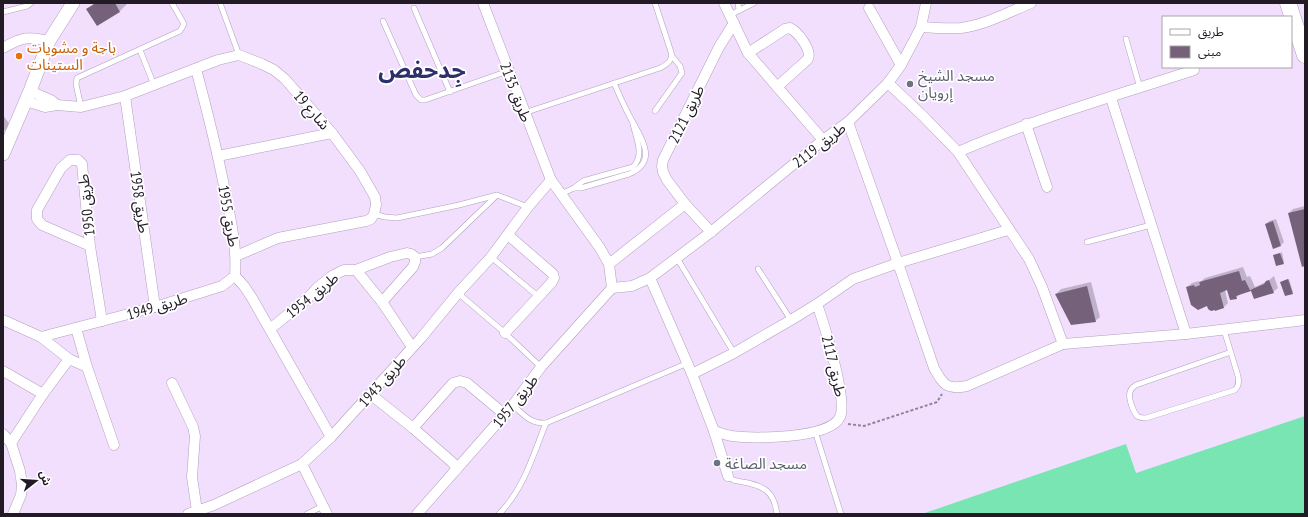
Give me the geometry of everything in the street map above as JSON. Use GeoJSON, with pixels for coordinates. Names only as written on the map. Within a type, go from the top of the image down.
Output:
{"type":"FeatureCollection","features":[{"type":"Feature","properties":{"kind":"main road"},"geometry":{"type":"LineString","coordinates":[[1288,3],[1305,55]]}},
{"type":"Feature","properties":{"kind":"street"},"geometry":{"type":"LineString","coordinates":[[3,154],[28,96],[49,41],[73,3]]}},
{"type":"Feature","properties":{"kind":"street","name":"طريق 2135"},"geometry":{"type":"LineString","coordinates":[[483,3],[524,114],[551,180]]}},
{"type":"Feature","properties":{"kind":"street"},"geometry":{"type":"LineString","coordinates":[[724,3],[734,16],[748,53],[823,140]]}},
{"type":"Feature","properties":{"kind":"street","name":"طريق 2119"},"geometry":{"type":"LineString","coordinates":[[612,288],[632,286],[650,278],[711,232],[823,140],[848,122],[888,83],[902,65],[921,27],[926,3]]}},
{"type":"Feature","properties":{"kind":"street"},"geometry":{"type":"LineString","coordinates":[[921,27],[950,29],[963,28],[1001,16],[1031,3]]}},
{"type":"Feature","properties":{"kind":"street"},"geometry":{"type":"LineString","coordinates":[[869,8],[902,65]]}},
{"type":"Feature","properties":{"kind":"street","name":"طريق 2121"},"geometry":{"type":"LineString","coordinates":[[711,232],[685,204],[667,180],[662,166],[663,160],[734,16]]}},
{"type":"Feature","properties":{"kind":"street"},"geometry":{"type":"LineString","coordinates":[[748,53],[785,29],[790,28],[795,30],[809,51],[810,56],[777,87]]}},
{"type":"Feature","properties":{"kind":"street"},"geometry":{"type":"LineString","coordinates":[[3,48],[16,41],[33,37],[49,41]]}},
{"type":"Feature","properties":{"kind":"street"},"geometry":{"type":"LineString","coordinates":[[28,96],[51,100],[57,105],[81,107],[124,96],[218,60],[239,55]]}},
{"type":"Feature","properties":{"kind":"street","name":"شارع 19"},"geometry":{"type":"LineString","coordinates":[[239,55],[274,70],[285,79],[332,133],[360,171],[375,196],[376,205],[374,214]]}},
{"type":"Feature","properties":{"kind":"street","name":"طريق 1955"},"geometry":{"type":"LineString","coordinates":[[196,69],[218,156],[234,233],[236,256],[235,276]]}},
{"type":"Feature","properties":{"kind":"street"},"geometry":{"type":"LineString","coordinates":[[958,152],[1026,124],[1111,98],[1194,70]]}},
{"type":"Feature","properties":{"kind":"street"},"geometry":{"type":"LineString","coordinates":[[888,83],[958,152],[1008,230],[1029,259],[1042,287],[1063,344]]}},
{"type":"Feature","properties":{"kind":"street","name":"طريق 1958"},"geometry":{"type":"LineString","coordinates":[[124,96],[155,308]]}},
{"type":"Feature","properties":{"kind":"street"},"geometry":{"type":"LineString","coordinates":[[1111,98],[1186,334]]}},
{"type":"Feature","properties":{"kind":"street"},"geometry":{"type":"LineString","coordinates":[[848,122],[934,368],[940,380],[948,387],[958,388],[967,386],[1063,344],[1186,334],[1305,320]]}},
{"type":"Feature","properties":{"kind":"street"},"geometry":{"type":"LineString","coordinates":[[1026,124],[1046,187]]}},
{"type":"Feature","properties":{"kind":"street"},"geometry":{"type":"LineString","coordinates":[[218,156],[332,133]]}},
{"type":"Feature","properties":{"kind":"street","name":"طريق 1950"},"geometry":{"type":"LineString","coordinates":[[90,246],[42,225],[37,219],[37,210],[61,168],[70,160],[78,160],[82,164],[90,246],[102,321]]}},
{"type":"Feature","properties":{"kind":"street"},"geometry":{"type":"LineString","coordinates":[[551,180],[600,248],[609,264],[612,288]]}},
{"type":"Feature","properties":{"kind":"street","name":"طريق 1943"},"geometry":{"type":"LineString","coordinates":[[172,383],[193,427],[195,436],[192,477],[193,512],[216,510],[302,464],[331,437],[491,256],[551,180]]}},
{"type":"Feature","properties":{"kind":"street"},"geometry":{"type":"LineString","coordinates":[[609,264],[685,204]]}},
{"type":"Feature","properties":{"kind":"street"},"geometry":{"type":"LineString","coordinates":[[236,256],[278,238],[366,221],[374,214]]}},
{"type":"Feature","properties":{"kind":"street"},"geometry":{"type":"LineString","coordinates":[[692,374],[734,353],[791,320],[853,279],[898,263],[1008,230]]}},
{"type":"Feature","properties":{"kind":"street"},"geometry":{"type":"LineString","coordinates":[[505,333],[539,297],[554,278],[553,274],[508,235]]}},
{"type":"Feature","properties":{"kind":"street","name":"طريق 1954"},"geometry":{"type":"LineString","coordinates":[[270,329],[307,299],[332,276],[344,270],[356,270],[390,257],[407,253],[415,257]]}},
{"type":"Feature","properties":{"kind":"street"},"geometry":{"type":"LineString","coordinates":[[382,302],[414,267],[415,257]]}},
{"type":"Feature","properties":{"kind":"street","name":"طريق 1954"},"geometry":{"type":"LineString","coordinates":[[356,270],[382,302],[412,346]]}},
{"type":"Feature","properties":{"kind":"street"},"geometry":{"type":"LineString","coordinates":[[235,276],[248,292],[331,437]]}},
{"type":"Feature","properties":{"kind":"street","name":"طريق 1949"},"geometry":{"type":"LineString","coordinates":[[41,337],[155,308],[222,286],[235,276]]}},
{"type":"Feature","properties":{"kind":"street"},"geometry":{"type":"LineString","coordinates":[[650,278],[688,363],[714,431],[728,476]]}},
{"type":"Feature","properties":{"kind":"street","name":"طريق 1957"},"geometry":{"type":"LineString","coordinates":[[417,514],[513,404],[542,367],[612,288]]}},
{"type":"Feature","properties":{"kind":"street","name":"طريق 2117"},"geometry":{"type":"LineString","coordinates":[[817,304],[827,334],[841,397],[841,417],[837,423]]}},
{"type":"Feature","properties":{"kind":"street"},"geometry":{"type":"LineString","coordinates":[[3,320],[41,337],[69,359],[87,367]]}},
{"type":"Feature","properties":{"kind":"street"},"geometry":{"type":"LineString","coordinates":[[76,328],[87,367],[114,445]]}},
{"type":"Feature","properties":{"kind":"street"},"geometry":{"type":"LineString","coordinates":[[11,443],[43,394],[69,359]]}},
{"type":"Feature","properties":{"kind":"street"},"geometry":{"type":"LineString","coordinates":[[3,371],[43,394]]}},
{"type":"Feature","properties":{"kind":"street"},"geometry":{"type":"LineString","coordinates":[[413,428],[452,383],[460,381],[467,383],[504,414]]}},
{"type":"Feature","properties":{"kind":"street"},"geometry":{"type":"LineString","coordinates":[[370,394],[413,428],[457,469]]}},
{"type":"Feature","properties":{"kind":"street"},"geometry":{"type":"LineString","coordinates":[[714,431],[733,436],[797,436],[828,428],[837,423]]}},
{"type":"Feature","properties":{"kind":"street"},"geometry":{"type":"LineString","coordinates":[[3,434],[11,443],[20,471],[22,485],[21,495],[13,514]]}},
{"type":"Feature","properties":{"kind":"street"},"geometry":{"type":"LineString","coordinates":[[302,464],[325,510]]}},
{"type":"Feature","properties":{"kind":"lane"},"geometry":{"type":"LineString","coordinates":[[3,12],[27,6],[31,3]]}},
{"type":"Feature","properties":{"kind":"lane"},"geometry":{"type":"LineString","coordinates":[[81,107],[76,84],[77,78],[176,34],[182,28],[183,21],[172,3]]}},
{"type":"Feature","properties":{"kind":"lane"},"geometry":{"type":"LineString","coordinates":[[220,3],[239,55]]}},
{"type":"Feature","properties":{"kind":"lane"},"geometry":{"type":"LineString","coordinates":[[654,3],[672,56],[680,66],[682,73],[655,111]]}},
{"type":"Feature","properties":{"kind":"lane"},"geometry":{"type":"LineString","coordinates":[[734,16],[738,3]]}},
{"type":"Feature","properties":{"kind":"lane"},"geometry":{"type":"LineString","coordinates":[[734,16],[754,3]]}},
{"type":"Feature","properties":{"kind":"lane"},"geometry":{"type":"LineString","coordinates":[[414,8],[450,92]]}},
{"type":"Feature","properties":{"kind":"lane"},"geometry":{"type":"LineString","coordinates":[[383,21],[418,98],[425,100],[508,71]]}},
{"type":"Feature","properties":{"kind":"lane"},"geometry":{"type":"LineString","coordinates":[[1126,39],[1140,88]]}},
{"type":"Feature","properties":{"kind":"lane"},"geometry":{"type":"LineString","coordinates":[[140,50],[154,85]]}},
{"type":"Feature","properties":{"kind":"lane"},"geometry":{"type":"LineString","coordinates":[[524,114],[664,66],[671,60],[672,56]]}},
{"type":"Feature","properties":{"kind":"lane"},"geometry":{"type":"LineString","coordinates":[[561,194],[574,188],[581,188],[629,174],[636,171],[645,159],[646,151],[643,139],[632,121],[614,83]]}},
{"type":"Feature","properties":{"kind":"lane"},"geometry":{"type":"LineString","coordinates":[[374,214],[397,218],[459,205],[497,195],[528,208]]}},
{"type":"Feature","properties":{"kind":"lane"},"geometry":{"type":"LineString","coordinates":[[415,257],[432,254],[442,248],[497,195]]}},
{"type":"Feature","properties":{"kind":"lane"},"geometry":{"type":"LineString","coordinates":[[1087,242],[1151,225]]}},
{"type":"Feature","properties":{"kind":"lane"},"geometry":{"type":"LineString","coordinates":[[491,256],[539,297]]}},
{"type":"Feature","properties":{"kind":"lane"},"geometry":{"type":"LineString","coordinates":[[677,258],[734,353]]}},
{"type":"Feature","properties":{"kind":"lane"},"geometry":{"type":"LineString","coordinates":[[758,269],[791,320]]}},
{"type":"Feature","properties":{"kind":"lane"},"geometry":{"type":"LineString","coordinates":[[458,293],[542,367]]}},
{"type":"Feature","properties":{"kind":"lane"},"geometry":{"type":"LineString","coordinates":[[1224,330],[1231,352],[1239,383],[1235,390],[1146,418],[1137,416],[1129,393],[1136,385],[1231,352]]}},
{"type":"Feature","properties":{"kind":"lane"},"geometry":{"type":"LineString","coordinates":[[513,404],[531,421],[536,423],[546,423],[688,363]]}},
{"type":"Feature","properties":{"kind":"lane"},"geometry":{"type":"LineString","coordinates":[[499,514],[514,498],[522,484],[546,423]]}},
{"type":"Feature","properties":{"kind":"lane"},"geometry":{"type":"LineString","coordinates":[[816,431],[841,514]]}},
{"type":"Feature","properties":{"kind":"lane"},"geometry":{"type":"LineString","coordinates":[[728,476],[734,480],[758,484],[764,488],[773,500],[778,514]]}},
{"type":"Feature","properties":{"kind":"lane"},"geometry":{"type":"LineString","coordinates":[[307,514],[325,510]]}},
{"type":"Feature","properties":{"kind":"path"},"geometry":{"type":"LineString","coordinates":[[837,423],[864,426],[937,402],[948,387]]}},
{"type":"Feature","properties":{"kind":"green space"},"geometry":{"type":"Polygon","coordinates":[[[1305,416],[1305,514],[922,514],[1126,444],[1136,473],[1305,416]]]}},
{"type":"Feature","properties":{"kind":"building"},"geometry":{"type":"Polygon","coordinates":[[[96,3],[115,3],[120,12],[97,26],[86,9],[96,3]]]}},
{"type":"Feature","properties":{"kind":"building"},"geometry":{"type":"Polygon","coordinates":[[[1305,209],[1305,266],[1302,267],[1288,213],[1305,209]]]}},
{"type":"Feature","properties":{"kind":"building"},"geometry":{"type":"Polygon","coordinates":[[[1273,221],[1281,246],[1273,249],[1265,224],[1273,221]]]}},
{"type":"Feature","properties":{"kind":"building"},"geometry":{"type":"Polygon","coordinates":[[[1280,253],[1284,264],[1276,266],[1273,255],[1280,253]]]}},
{"type":"Feature","properties":{"kind":"building"},"geometry":{"type":"Polygon","coordinates":[[[1239,271],[1242,281],[1245,280],[1250,290],[1264,284],[1269,280],[1274,293],[1254,299],[1251,291],[1236,296],[1237,299],[1230,300],[1227,290],[1220,293],[1224,308],[1211,311],[1207,306],[1198,310],[1191,305],[1186,287],[1194,285],[1195,287],[1200,285],[1199,282],[1239,271]]]}},
{"type":"Feature","properties":{"kind":"building"},"geometry":{"type":"Polygon","coordinates":[[[1288,279],[1293,294],[1285,296],[1280,282],[1288,279]]]}},
{"type":"Feature","properties":{"kind":"building"},"geometry":{"type":"Polygon","coordinates":[[[1087,286],[1096,322],[1071,325],[1055,294],[1087,286]]]}},
{"type":"Feature","properties":{"kind":"place","name":"باجة و مشويات الستينات"},"geometry":{"type":"Point","coordinates":[19,56]}},
{"type":"Feature","properties":{"kind":"place","name":"مسجد الشيخ إرويان"},"geometry":{"type":"Point","coordinates":[910,84]}},
{"type":"Feature","properties":{"kind":"place","name":"مسجد الصاغة"},"geometry":{"type":"Point","coordinates":[717,463]}},
{"type":"Feature","properties":{"kind":"district","name":"جِدحفص"},"geometry":{"type":"Point","coordinates":[422,69]}}]}
